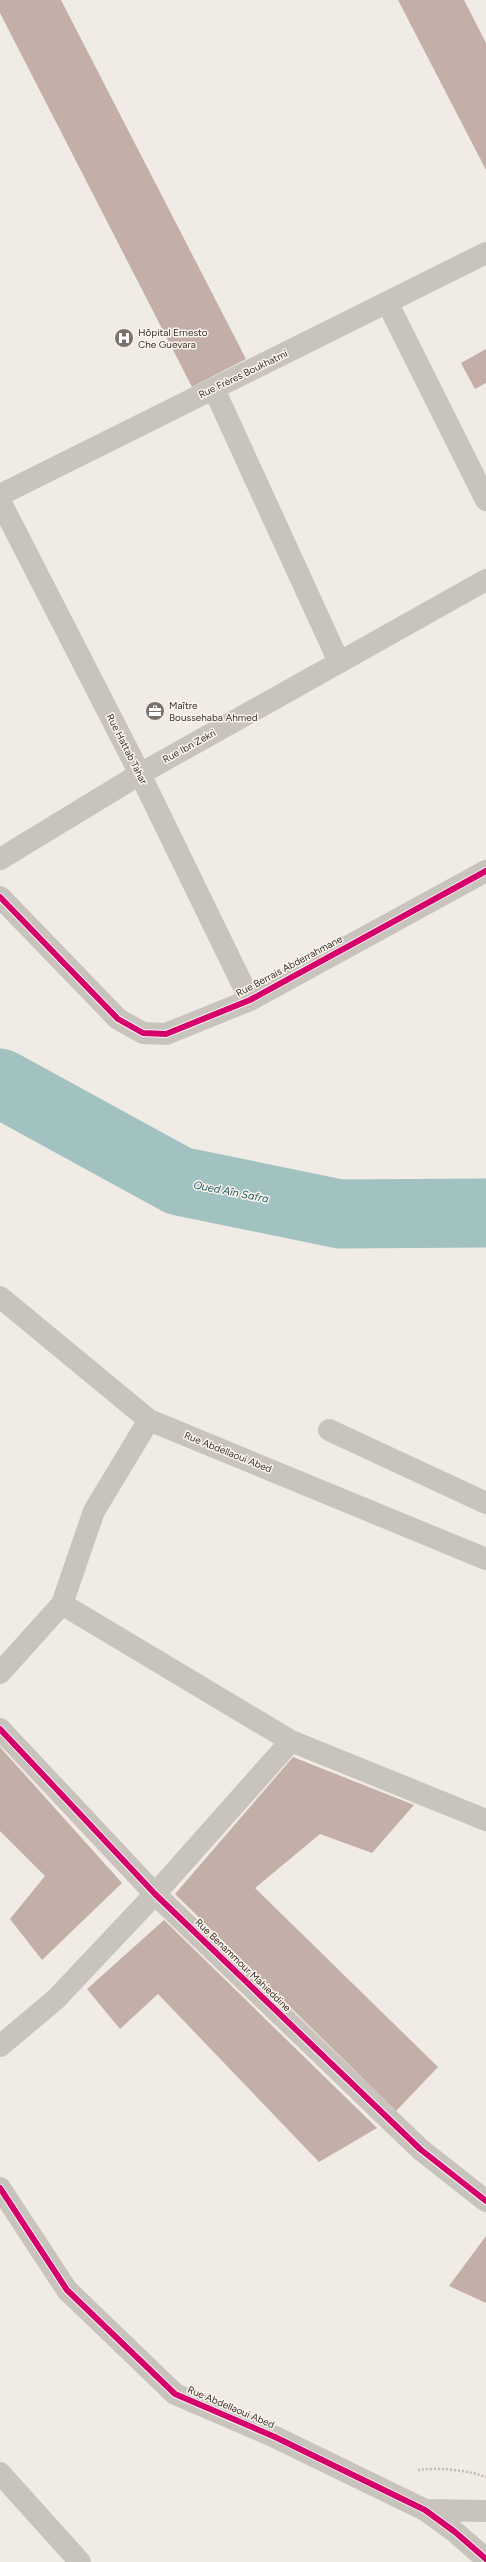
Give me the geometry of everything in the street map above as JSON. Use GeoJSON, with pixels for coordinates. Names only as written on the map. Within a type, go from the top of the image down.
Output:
{"type":"FeatureCollection","features":[{"type":"Feature","properties":{"kind":"street","name":"Rue Frères Boukhatmi"},"geometry":{"type":"LineString","coordinates":[[0,495],[486,253]]}},
{"type":"Feature","properties":{"kind":"street"},"geometry":{"type":"LineString","coordinates":[[387,302],[483,486]]}},
{"type":"Feature","properties":{"kind":"street"},"geometry":{"type":"LineString","coordinates":[[214,389],[339,662]]}},
{"type":"Feature","properties":{"kind":"street","name":"Rue Hattab Tahar"},"geometry":{"type":"LineString","coordinates":[[0,501],[140,774],[250,1000]]}},
{"type":"Feature","properties":{"kind":"street","name":"Rue Ibn Zekri"},"geometry":{"type":"LineString","coordinates":[[0,859],[140,774],[486,580]]}},
{"type":"Feature","properties":{"kind":"street","name":"Rue Berrais Abderrahmane"},"geometry":{"type":"LineString","coordinates":[[0,897],[118,1019],[143,1033],[166,1034],[250,1000],[486,871]]}},
{"type":"Feature","properties":{"kind":"street","name":"Rue Abdellaoui Abed"},"geometry":{"type":"LineString","coordinates":[[0,1297],[150,1420],[486,1558]]}},
{"type":"Feature","properties":{"kind":"street"},"geometry":{"type":"LineString","coordinates":[[0,1673],[62,1604],[94,1511],[150,1420]]}},
{"type":"Feature","properties":{"kind":"street"},"geometry":{"type":"LineString","coordinates":[[329,1430],[486,1503]]}},
{"type":"Feature","properties":{"kind":"street"},"geometry":{"type":"LineString","coordinates":[[62,1604],[291,1741],[486,1820]]}},
{"type":"Feature","properties":{"kind":"street","name":"Rue Benammour Mahieddine"},"geometry":{"type":"LineString","coordinates":[[0,1729],[155,1894],[420,2149],[486,2201]]}},
{"type":"Feature","properties":{"kind":"street"},"geometry":{"type":"LineString","coordinates":[[0,2046],[56,1999],[155,1894],[291,1741]]}},
{"type":"Feature","properties":{"kind":"street","name":"Rue Abdellaoui Abed"},"geometry":{"type":"LineString","coordinates":[[0,2188],[67,2290],[175,2394],[275,2437],[425,2510],[455,2532],[486,2559]]}},
{"type":"Feature","properties":{"kind":"street"},"geometry":{"type":"LineString","coordinates":[[0,2473],[80,2562]]}},
{"type":"Feature","properties":{"kind":"street"},"geometry":{"type":"LineString","coordinates":[[425,2510],[486,2511]]}},
{"type":"Feature","properties":{"kind":"building"},"geometry":{"type":"Polygon","coordinates":[[[0,0],[61,0],[246,359],[192,387],[0,13],[0,0]]]}},
{"type":"Feature","properties":{"kind":"building"},"geometry":{"type":"Polygon","coordinates":[[[398,0],[464,0],[486,43],[486,170],[398,0]]]}},
{"type":"Feature","properties":{"kind":"building"},"geometry":{"type":"Polygon","coordinates":[[[486,349],[486,383],[475,389],[461,363],[486,349]]]}},
{"type":"Feature","properties":{"kind":"building"},"geometry":{"type":"Polygon","coordinates":[[[0,1747],[122,1883],[42,1960],[10,1919],[45,1876],[0,1831],[0,1747]]]}},
{"type":"Feature","properties":{"kind":"building"},"geometry":{"type":"Polygon","coordinates":[[[293,1757],[414,1805],[372,1853],[320,1834],[255,1888],[438,2067],[396,2111],[175,1894],[293,1757]]]}},
{"type":"Feature","properties":{"kind":"building"},"geometry":{"type":"Polygon","coordinates":[[[164,1920],[377,2128],[319,2162],[158,1994],[120,2029],[87,1989],[164,1920]]]}},
{"type":"Feature","properties":{"kind":"building"},"geometry":{"type":"Polygon","coordinates":[[[486,2236],[486,2303],[449,2286],[486,2236]]]}},
{"type":"Feature","properties":{"kind":"waterway","name":"Oued Aîn Safra"},"geometry":{"type":"LineString","coordinates":[[0,1083],[179,1181],[340,1214],[486,1213]]}},
{"type":"Feature","properties":{"kind":"cycle path"},"geometry":{"type":"LineString","coordinates":[[0,897],[118,1019],[143,1033],[166,1034],[250,1000],[486,871]]}},
{"type":"Feature","properties":{"kind":"cycle path"},"geometry":{"type":"LineString","coordinates":[[0,1729],[155,1894],[420,2149],[486,2201]]}},
{"type":"Feature","properties":{"kind":"cycle path"},"geometry":{"type":"LineString","coordinates":[[0,2188],[67,2290],[175,2394],[275,2437],[425,2510],[455,2532],[486,2559]]}},
{"type":"Feature","properties":{"kind":"place","name":"Hôpital Ernesto Che Guevara"},"geometry":{"type":"Point","coordinates":[124,338]}},
{"type":"Feature","properties":{"kind":"place","name":"Maître Boussehaba Ahmed"},"geometry":{"type":"Point","coordinates":[155,711]}}]}
